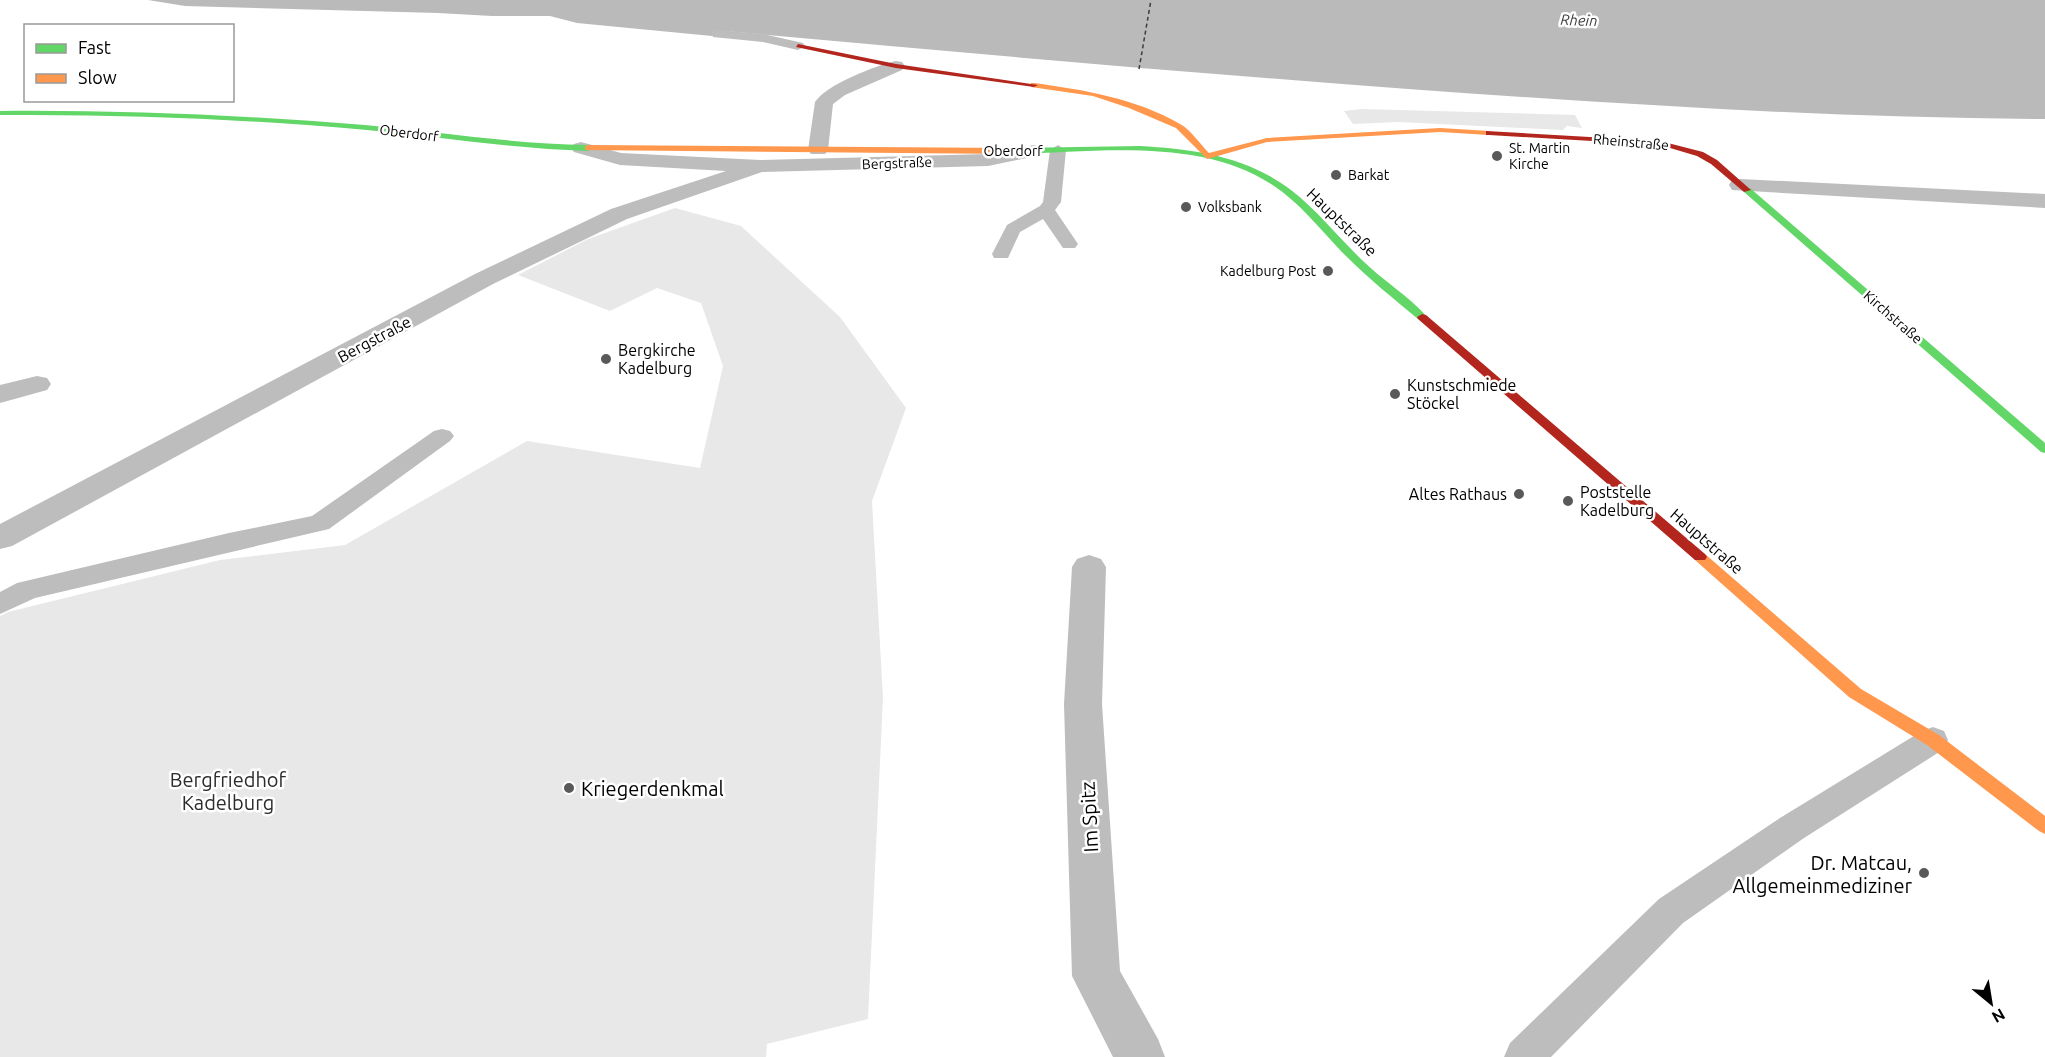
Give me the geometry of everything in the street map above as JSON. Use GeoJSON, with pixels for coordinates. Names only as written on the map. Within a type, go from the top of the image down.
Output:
{"type":"FeatureCollection","features":[{"type":"Feature","properties":{"kind":"main road","name":"Oberdorf"},"geometry":{"type":"LineString","coordinates":[[798,46],[896,66],[1094,94],[1132,106],[1179,126],[1207,156]]}},
{"type":"Feature","properties":{"kind":"main road","name":"Oberdorf"},"geometry":{"type":"LineString","coordinates":[[0,113],[70,112],[280,121],[371,128],[494,143],[581,148],[1034,151],[1168,149],[1207,156],[1249,169],[1283,188]]}},
{"type":"Feature","properties":{"kind":"main road","name":"Rheinstraße"},"geometry":{"type":"LineString","coordinates":[[1207,156],[1267,140],[1440,130],[1660,143],[1700,154],[1714,162],[1740,184]]}},
{"type":"Feature","properties":{"kind":"main road","name":"Kirchstraße"},"geometry":{"type":"LineString","coordinates":[[1740,184],[2045,449]]}},
{"type":"Feature","properties":{"kind":"main road","name":"Hauptstraße"},"geometry":{"type":"LineString","coordinates":[[1283,188],[1360,264],[1548,423],[1855,693],[1933,740],[2045,826]]}},
{"type":"Feature","properties":{"kind":"street"},"geometry":{"type":"LineString","coordinates":[[818,150],[824,102],[838,91],[896,66]]}},
{"type":"Feature","properties":{"kind":"street","name":"Bergstraße"},"geometry":{"type":"LineString","coordinates":[[581,148],[620,159],[760,166],[988,160],[1034,151]]}},
{"type":"Feature","properties":{"kind":"street","name":"Bergstraße"},"geometry":{"type":"LineString","coordinates":[[0,538],[484,279],[619,214],[760,166]]}},
{"type":"Feature","properties":{"kind":"street"},"geometry":{"type":"LineString","coordinates":[[1740,184],[2045,201]]}},
{"type":"Feature","properties":{"kind":"street"},"geometry":{"type":"LineString","coordinates":[[0,394],[37,384]]}},
{"type":"Feature","properties":{"kind":"street","name":"Im Spitz"},"geometry":{"type":"LineString","coordinates":[[1089,567],[1083,704],[1096,976],[1140,1057]]}},
{"type":"Feature","properties":{"kind":"lane"},"geometry":{"type":"LineString","coordinates":[[718,34],[763,38],[798,46]]}},
{"type":"Feature","properties":{"kind":"lane"},"geometry":{"type":"LineString","coordinates":[[1001,254],[1012,229],[1046,210],[1052,202],[1056,189],[1058,150]]}},
{"type":"Feature","properties":{"kind":"lane"},"geometry":{"type":"LineString","coordinates":[[1046,210],[1069,244]]}},
{"type":"Feature","properties":{"kind":"lane"},"geometry":{"type":"LineString","coordinates":[[0,604],[27,590],[320,523],[442,436]]}},
{"type":"Feature","properties":{"kind":"lane"},"geometry":{"type":"LineString","coordinates":[[1524,1057],[1671,911],[1792,828],[1933,740]]}},
{"type":"Feature","properties":{"kind":"green space"},"geometry":{"type":"Polygon","coordinates":[[[1362,109],[1575,115],[1582,128],[1567,126],[1563,130],[1398,122],[1353,124],[1344,111],[1362,109]]]}},
{"type":"Feature","properties":{"kind":"green space","name":"Bergfriedhof Kadelburg"},"geometry":{"type":"Polygon","coordinates":[[[675,208],[741,226],[840,317],[906,408],[872,501],[883,698],[868,1019],[767,1044],[766,1057],[0,1057],[0,616],[8,612],[220,560],[345,545],[527,441],[700,468],[723,366],[701,303],[657,288],[610,311],[518,275],[588,239],[675,208]]]}},
{"type":"Feature","properties":{"kind":"water","name":"Rhein"},"geometry":{"type":"Polygon","coordinates":[[[148,0],[2045,0],[2045,119],[1806,113],[1567,100],[1237,76],[725,31],[712,36],[577,23],[550,16],[185,6],[148,0]]]}},
{"type":"Feature","properties":{"kind":"ferry route"},"geometry":{"type":"LineString","coordinates":[[1139,69],[1151,0]]}},
{"type":"Feature","properties":{"kind":"traffic: fast"},"geometry":{"type":"LineString","coordinates":[[0,113],[139,114],[231,118],[369,128],[533,146],[588,148]]}},
{"type":"Feature","properties":{"kind":"traffic: fast"},"geometry":{"type":"LineString","coordinates":[[1013,151],[1172,150],[1233,162],[1261,174],[1288,192],[1347,252],[1422,317]]}},
{"type":"Feature","properties":{"kind":"traffic: fast"},"geometry":{"type":"LineString","coordinates":[[1747,190],[2045,449]]}},
{"type":"Feature","properties":{"kind":"traffic: slow"},"geometry":{"type":"LineString","coordinates":[[1034,85],[1094,94],[1132,106],[1179,126],[1207,156]]}},
{"type":"Feature","properties":{"kind":"traffic: slow"},"geometry":{"type":"LineString","coordinates":[[1208,156],[1267,140],[1440,130],[1489,133]]}},
{"type":"Feature","properties":{"kind":"traffic: slow"},"geometry":{"type":"LineString","coordinates":[[588,148],[1013,151]]}},
{"type":"Feature","properties":{"kind":"traffic: slow"},"geometry":{"type":"LineString","coordinates":[[1700,557],[1855,693],[1933,740],[2045,826]]}},
{"type":"Feature","properties":{"kind":"traffic: jam"},"geometry":{"type":"LineString","coordinates":[[798,46],[896,66],[1034,85]]}},
{"type":"Feature","properties":{"kind":"traffic: jam"},"geometry":{"type":"LineString","coordinates":[[1489,133],[1660,143],[1700,154],[1714,162],[1747,190]]}},
{"type":"Feature","properties":{"kind":"traffic: jam"},"geometry":{"type":"LineString","coordinates":[[1422,317],[1700,557]]}},
{"type":"Feature","properties":{"kind":"place","name":"St. Martin Kirche"},"geometry":{"type":"Point","coordinates":[1497,156]}},
{"type":"Feature","properties":{"kind":"place","name":"Barkat"},"geometry":{"type":"Point","coordinates":[1336,175]}},
{"type":"Feature","properties":{"kind":"place","name":"Volksbank"},"geometry":{"type":"Point","coordinates":[1186,207]}},
{"type":"Feature","properties":{"kind":"place","name":"Kadelburg Post"},"geometry":{"type":"Point","coordinates":[1328,271]}},
{"type":"Feature","properties":{"kind":"place","name":"Bergkirche Kadelburg"},"geometry":{"type":"Point","coordinates":[606,359]}},
{"type":"Feature","properties":{"kind":"place","name":"Kunstschmiede Stöckel"},"geometry":{"type":"Point","coordinates":[1395,394]}},
{"type":"Feature","properties":{"kind":"place","name":"Altes Rathaus"},"geometry":{"type":"Point","coordinates":[1519,494]}},
{"type":"Feature","properties":{"kind":"place","name":"Poststelle Kadelburg"},"geometry":{"type":"Point","coordinates":[1568,501]}},
{"type":"Feature","properties":{"kind":"place","name":"Kriegerdenkmal"},"geometry":{"type":"Point","coordinates":[569,788]}},
{"type":"Feature","properties":{"kind":"place","name":"Dr. Matcau, Allgemeinmediziner"},"geometry":{"type":"Point","coordinates":[1924,873]}}]}
